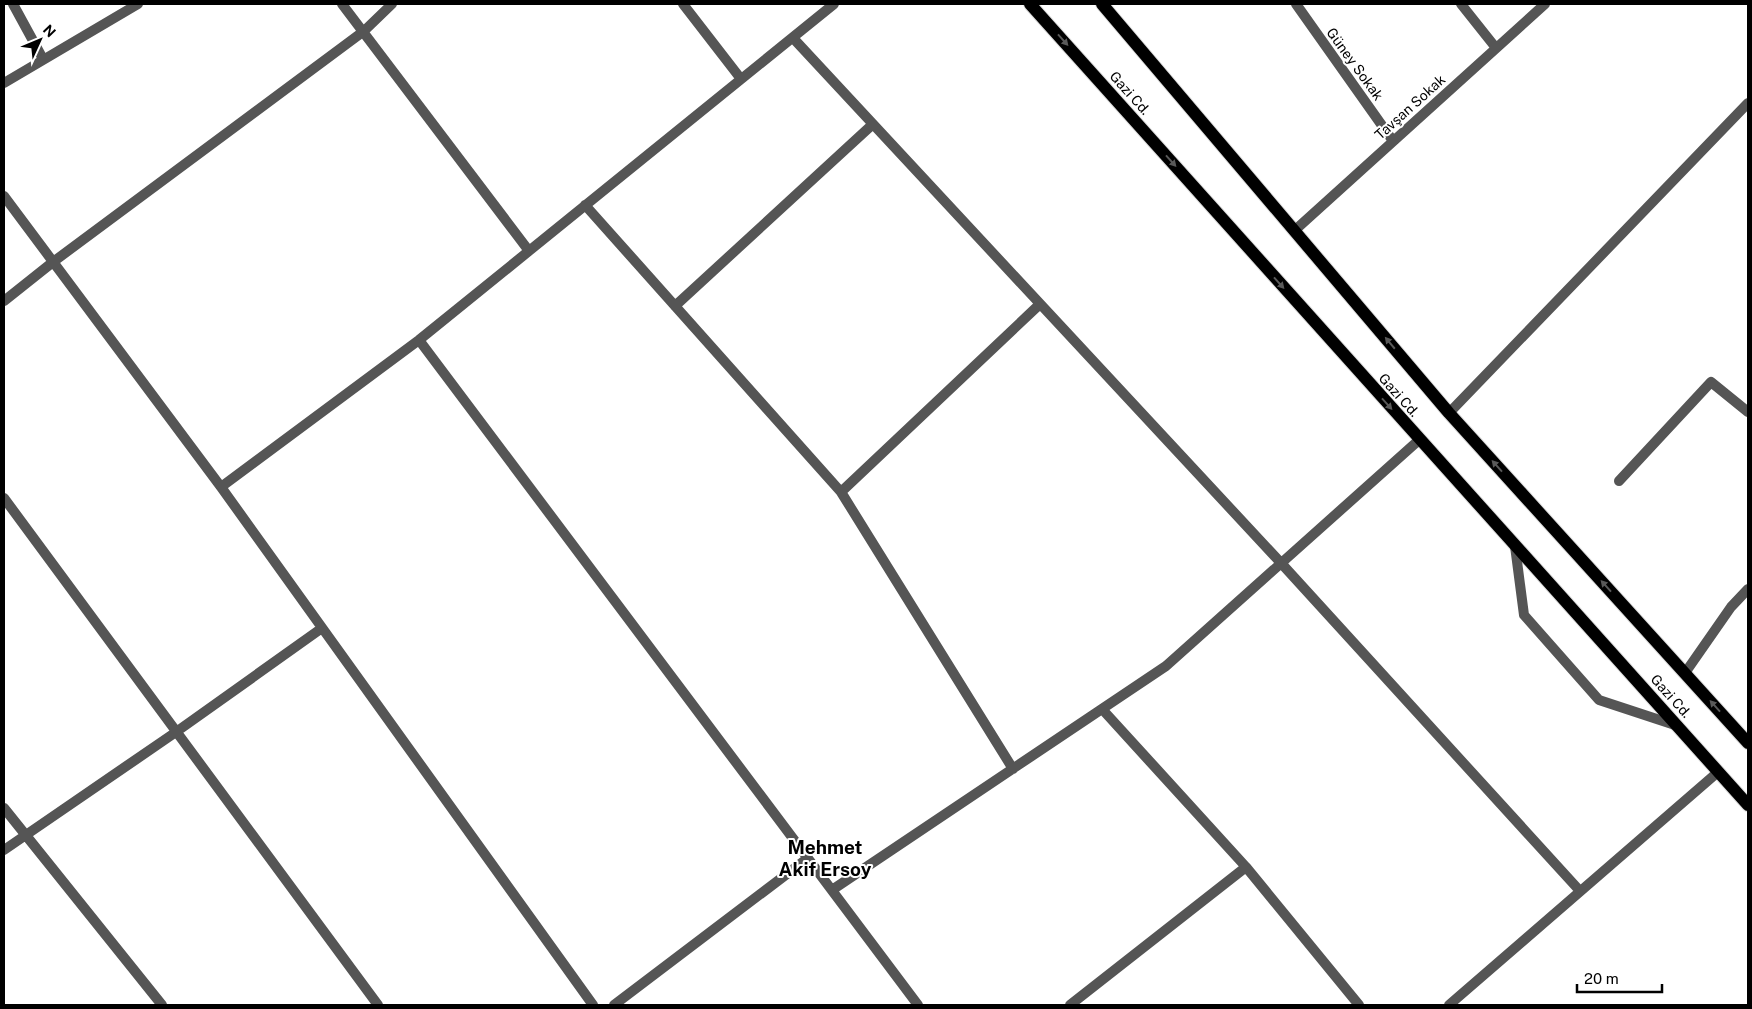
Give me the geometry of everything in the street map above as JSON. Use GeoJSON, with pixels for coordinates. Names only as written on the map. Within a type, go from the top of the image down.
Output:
{"type":"FeatureCollection","features":[{"type":"Feature","properties":{"kind":"main road","name":"Gazi Cd."},"geometry":{"type":"LineString","coordinates":[[1030,4],[1748,805]]}},
{"type":"Feature","properties":{"kind":"main road","name":"Gazi Cd."},"geometry":{"type":"LineString","coordinates":[[1102,4],[1449,413],[1748,742]]}},
{"type":"Feature","properties":{"kind":"street"},"geometry":{"type":"LineString","coordinates":[[12,4],[43,59]]}},
{"type":"Feature","properties":{"kind":"street"},"geometry":{"type":"LineString","coordinates":[[4,82],[138,4]]}},
{"type":"Feature","properties":{"kind":"street"},"geometry":{"type":"LineString","coordinates":[[342,4],[529,251]]}},
{"type":"Feature","properties":{"kind":"street"},"geometry":{"type":"LineString","coordinates":[[4,301],[53,262],[364,31],[392,4]]}},
{"type":"Feature","properties":{"kind":"street"},"geometry":{"type":"LineString","coordinates":[[683,4],[742,79]]}},
{"type":"Feature","properties":{"kind":"street"},"geometry":{"type":"LineString","coordinates":[[221,487],[419,340],[834,4]]}},
{"type":"Feature","properties":{"kind":"street","name":"Güney Sokak"},"geometry":{"type":"LineString","coordinates":[[1296,4],[1393,141]]}},
{"type":"Feature","properties":{"kind":"street"},"geometry":{"type":"LineString","coordinates":[[1461,4],[1496,48]]}},
{"type":"Feature","properties":{"kind":"street","name":"Tavşan Sokak"},"geometry":{"type":"LineString","coordinates":[[1294,230],[1545,4]]}},
{"type":"Feature","properties":{"kind":"street"},"geometry":{"type":"LineString","coordinates":[[793,38],[1281,563],[1580,891]]}},
{"type":"Feature","properties":{"kind":"street"},"geometry":{"type":"LineString","coordinates":[[1449,413],[1748,103]]}},
{"type":"Feature","properties":{"kind":"street"},"geometry":{"type":"LineString","coordinates":[[675,306],[873,124]]}},
{"type":"Feature","properties":{"kind":"street"},"geometry":{"type":"LineString","coordinates":[[4,196],[221,487],[592,1005]]}},
{"type":"Feature","properties":{"kind":"street"},"geometry":{"type":"LineString","coordinates":[[585,205],[841,492],[1013,769]]}},
{"type":"Feature","properties":{"kind":"street"},"geometry":{"type":"LineString","coordinates":[[841,492],[1040,304]]}},
{"type":"Feature","properties":{"kind":"street"},"geometry":{"type":"LineString","coordinates":[[419,340],[918,1005]]}},
{"type":"Feature","properties":{"kind":"street"},"geometry":{"type":"LineString","coordinates":[[1619,481],[1711,382],[1748,412]]}},
{"type":"Feature","properties":{"kind":"street"},"geometry":{"type":"LineString","coordinates":[[832,890],[1166,666],[1419,440]]}},
{"type":"Feature","properties":{"kind":"street"},"geometry":{"type":"LineString","coordinates":[[4,498],[378,1005]]}},
{"type":"Feature","properties":{"kind":"street"},"geometry":{"type":"LineString","coordinates":[[1515,546],[1524,615],[1599,700],[1678,726]]}},
{"type":"Feature","properties":{"kind":"street"},"geometry":{"type":"LineString","coordinates":[[1685,673],[1731,607],[1748,589]]}},
{"type":"Feature","properties":{"kind":"street"},"geometry":{"type":"LineString","coordinates":[[4,850],[176,732],[322,628]]}},
{"type":"Feature","properties":{"kind":"street"},"geometry":{"type":"LineString","coordinates":[[1102,709],[1246,867],[1359,1005]]}},
{"type":"Feature","properties":{"kind":"street"},"geometry":{"type":"LineString","coordinates":[[1449,1005],[1718,772]]}},
{"type":"Feature","properties":{"kind":"street"},"geometry":{"type":"LineString","coordinates":[[4,808],[162,1005]]}},
{"type":"Feature","properties":{"kind":"street"},"geometry":{"type":"LineString","coordinates":[[614,1005],[808,858]]}},
{"type":"Feature","properties":{"kind":"street"},"geometry":{"type":"LineString","coordinates":[[1070,1005],[1246,867]]}},
{"type":"Feature","properties":{"kind":"district","name":"Mehmet Akif Ersoy"},"geometry":{"type":"Point","coordinates":[825,858]}}]}
